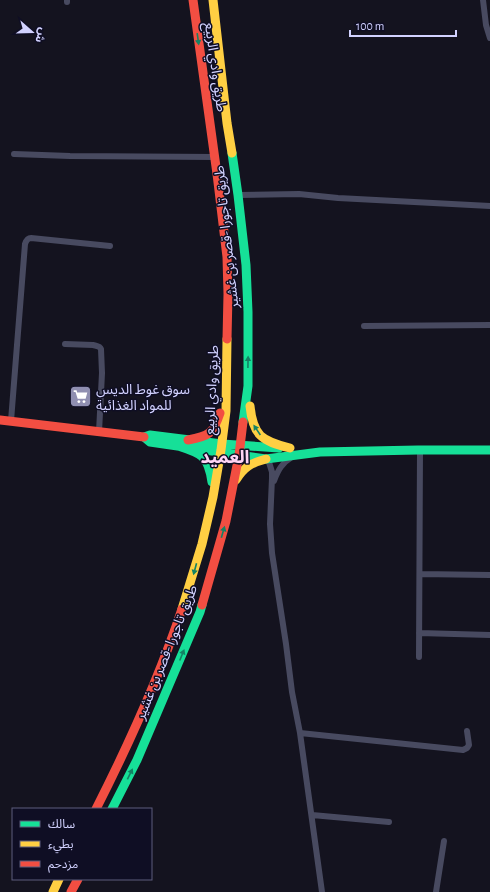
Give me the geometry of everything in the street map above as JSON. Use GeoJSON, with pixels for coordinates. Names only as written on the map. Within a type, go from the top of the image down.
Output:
{"type":"FeatureCollection","features":[{"type":"Feature","properties":{"kind":"main road","name":"طريق وادي الربيع"},"geometry":{"type":"LineString","coordinates":[[97,808],[143,711],[176,630],[191,582],[214,493],[222,448],[227,387],[227,262],[215,157],[193,0]]}},
{"type":"Feature","properties":{"kind":"main road","name":"طريق تاجورا -قصر بن غشير"},"geometry":{"type":"LineString","coordinates":[[113,808],[137,760],[200,612],[226,521],[240,451],[248,386],[248,312],[246,265],[238,196],[227,123],[213,0]]}},
{"type":"Feature","properties":{"kind":"main road"},"geometry":{"type":"LineString","coordinates":[[210,123],[227,123]]}},
{"type":"Feature","properties":{"kind":"main road"},"geometry":{"type":"LineString","coordinates":[[248,386],[251,419],[255,430],[262,438],[272,444],[292,452]]}},
{"type":"Feature","properties":{"kind":"main road"},"geometry":{"type":"LineString","coordinates":[[188,440],[204,437],[215,428],[227,387]]}},
{"type":"Feature","properties":{"kind":"main road"},"geometry":{"type":"LineString","coordinates":[[0,420],[144,437],[150,434],[240,451],[267,459]]}},
{"type":"Feature","properties":{"kind":"main road"},"geometry":{"type":"LineString","coordinates":[[144,437],[150,442],[222,448]]}},
{"type":"Feature","properties":{"kind":"main road"},"geometry":{"type":"LineString","coordinates":[[175,445],[198,452],[208,462],[214,493]]}},
{"type":"Feature","properties":{"kind":"main road"},"geometry":{"type":"LineString","coordinates":[[240,451],[320,452],[490,450]]}},
{"type":"Feature","properties":{"kind":"main road"},"geometry":{"type":"LineString","coordinates":[[232,489],[239,474],[246,466],[292,452]]}},
{"type":"Feature","properties":{"kind":"main road"},"geometry":{"type":"LineString","coordinates":[[53,892],[59,880]]}},
{"type":"Feature","properties":{"kind":"main road"},"geometry":{"type":"LineString","coordinates":[[71,892],[77,880]]}},
{"type":"Feature","properties":{"kind":"street"},"geometry":{"type":"LineString","coordinates":[[483,0],[486,26],[490,38]]}},
{"type":"Feature","properties":{"kind":"street"},"geometry":{"type":"LineString","coordinates":[[14,154],[215,157]]}},
{"type":"Feature","properties":{"kind":"street"},"geometry":{"type":"LineString","coordinates":[[238,196],[299,194],[490,206]]}},
{"type":"Feature","properties":{"kind":"street"},"geometry":{"type":"LineString","coordinates":[[11,421],[26,242],[31,238],[110,246]]}},
{"type":"Feature","properties":{"kind":"street"},"geometry":{"type":"LineString","coordinates":[[364,326],[490,324]]}},
{"type":"Feature","properties":{"kind":"street"},"geometry":{"type":"LineString","coordinates":[[65,344],[93,345],[102,349],[99,432]]}},
{"type":"Feature","properties":{"kind":"street"},"geometry":{"type":"LineString","coordinates":[[419,656],[420,450]]}},
{"type":"Feature","properties":{"kind":"street"},"geometry":{"type":"LineString","coordinates":[[272,486],[280,467],[292,452]]}},
{"type":"Feature","properties":{"kind":"street"},"geometry":{"type":"LineString","coordinates":[[267,459],[272,472],[270,524],[272,553],[292,692],[312,815],[322,892]]}},
{"type":"Feature","properties":{"kind":"street"},"geometry":{"type":"LineString","coordinates":[[420,574],[490,575]]}},
{"type":"Feature","properties":{"kind":"street"},"geometry":{"type":"LineString","coordinates":[[419,633],[490,635]]}},
{"type":"Feature","properties":{"kind":"street"},"geometry":{"type":"LineString","coordinates":[[300,734],[463,750],[469,745],[468,731]]}},
{"type":"Feature","properties":{"kind":"street"},"geometry":{"type":"LineString","coordinates":[[312,815],[389,822]]}},
{"type":"Feature","properties":{"kind":"street"},"geometry":{"type":"LineString","coordinates":[[436,892],[444,841]]}},
{"type":"Feature","properties":{"kind":"traffic: fast"},"geometry":{"type":"LineString","coordinates":[[232,153],[246,265],[248,312],[248,386],[243,422]]}},
{"type":"Feature","properties":{"kind":"traffic: fast"},"geometry":{"type":"LineString","coordinates":[[144,437],[150,435],[222,444],[279,448]]}},
{"type":"Feature","properties":{"kind":"traffic: fast"},"geometry":{"type":"LineString","coordinates":[[144,437],[150,442],[266,459],[320,452],[490,450]]}},
{"type":"Feature","properties":{"kind":"traffic: fast"},"geometry":{"type":"LineString","coordinates":[[175,445],[191,450],[201,456],[208,466],[212,482]]}},
{"type":"Feature","properties":{"kind":"traffic: fast"},"geometry":{"type":"LineString","coordinates":[[113,808],[137,760],[202,605]]}},
{"type":"Feature","properties":{"kind":"traffic: slow"},"geometry":{"type":"LineString","coordinates":[[213,0],[227,123],[232,153]]}},
{"type":"Feature","properties":{"kind":"traffic: slow"},"geometry":{"type":"LineString","coordinates":[[182,609],[202,544],[213,497],[221,450],[226,411],[227,339]]}},
{"type":"Feature","properties":{"kind":"traffic: slow"},"geometry":{"type":"LineString","coordinates":[[250,406],[251,416],[257,431],[261,436],[272,443],[290,448]]}},
{"type":"Feature","properties":{"kind":"traffic: slow"},"geometry":{"type":"LineString","coordinates":[[236,480],[248,466],[266,459]]}},
{"type":"Feature","properties":{"kind":"traffic: slow"},"geometry":{"type":"LineString","coordinates":[[53,892],[59,880]]}},
{"type":"Feature","properties":{"kind":"traffic: jam"},"geometry":{"type":"LineString","coordinates":[[193,0],[227,257],[227,339]]}},
{"type":"Feature","properties":{"kind":"traffic: jam"},"geometry":{"type":"LineString","coordinates":[[188,440],[201,437],[209,433],[215,426],[220,413]]}},
{"type":"Feature","properties":{"kind":"traffic: jam"},"geometry":{"type":"LineString","coordinates":[[0,420],[144,437]]}},
{"type":"Feature","properties":{"kind":"traffic: jam"},"geometry":{"type":"LineString","coordinates":[[202,605],[226,521],[239,455],[243,422]]}},
{"type":"Feature","properties":{"kind":"traffic: jam"},"geometry":{"type":"LineString","coordinates":[[96,808],[143,710],[164,660],[182,609]]}},
{"type":"Feature","properties":{"kind":"traffic: jam"},"geometry":{"type":"LineString","coordinates":[[71,892],[77,880]]}},
{"type":"Feature","properties":{"kind":"place","name":"سوق غوط الديس للمواد الغذائية"},"geometry":{"type":"Point","coordinates":[81,397]}},
{"type":"Feature","properties":{"kind":"district","name":"العميد"},"geometry":{"type":"Point","coordinates":[225,457]}}]}
